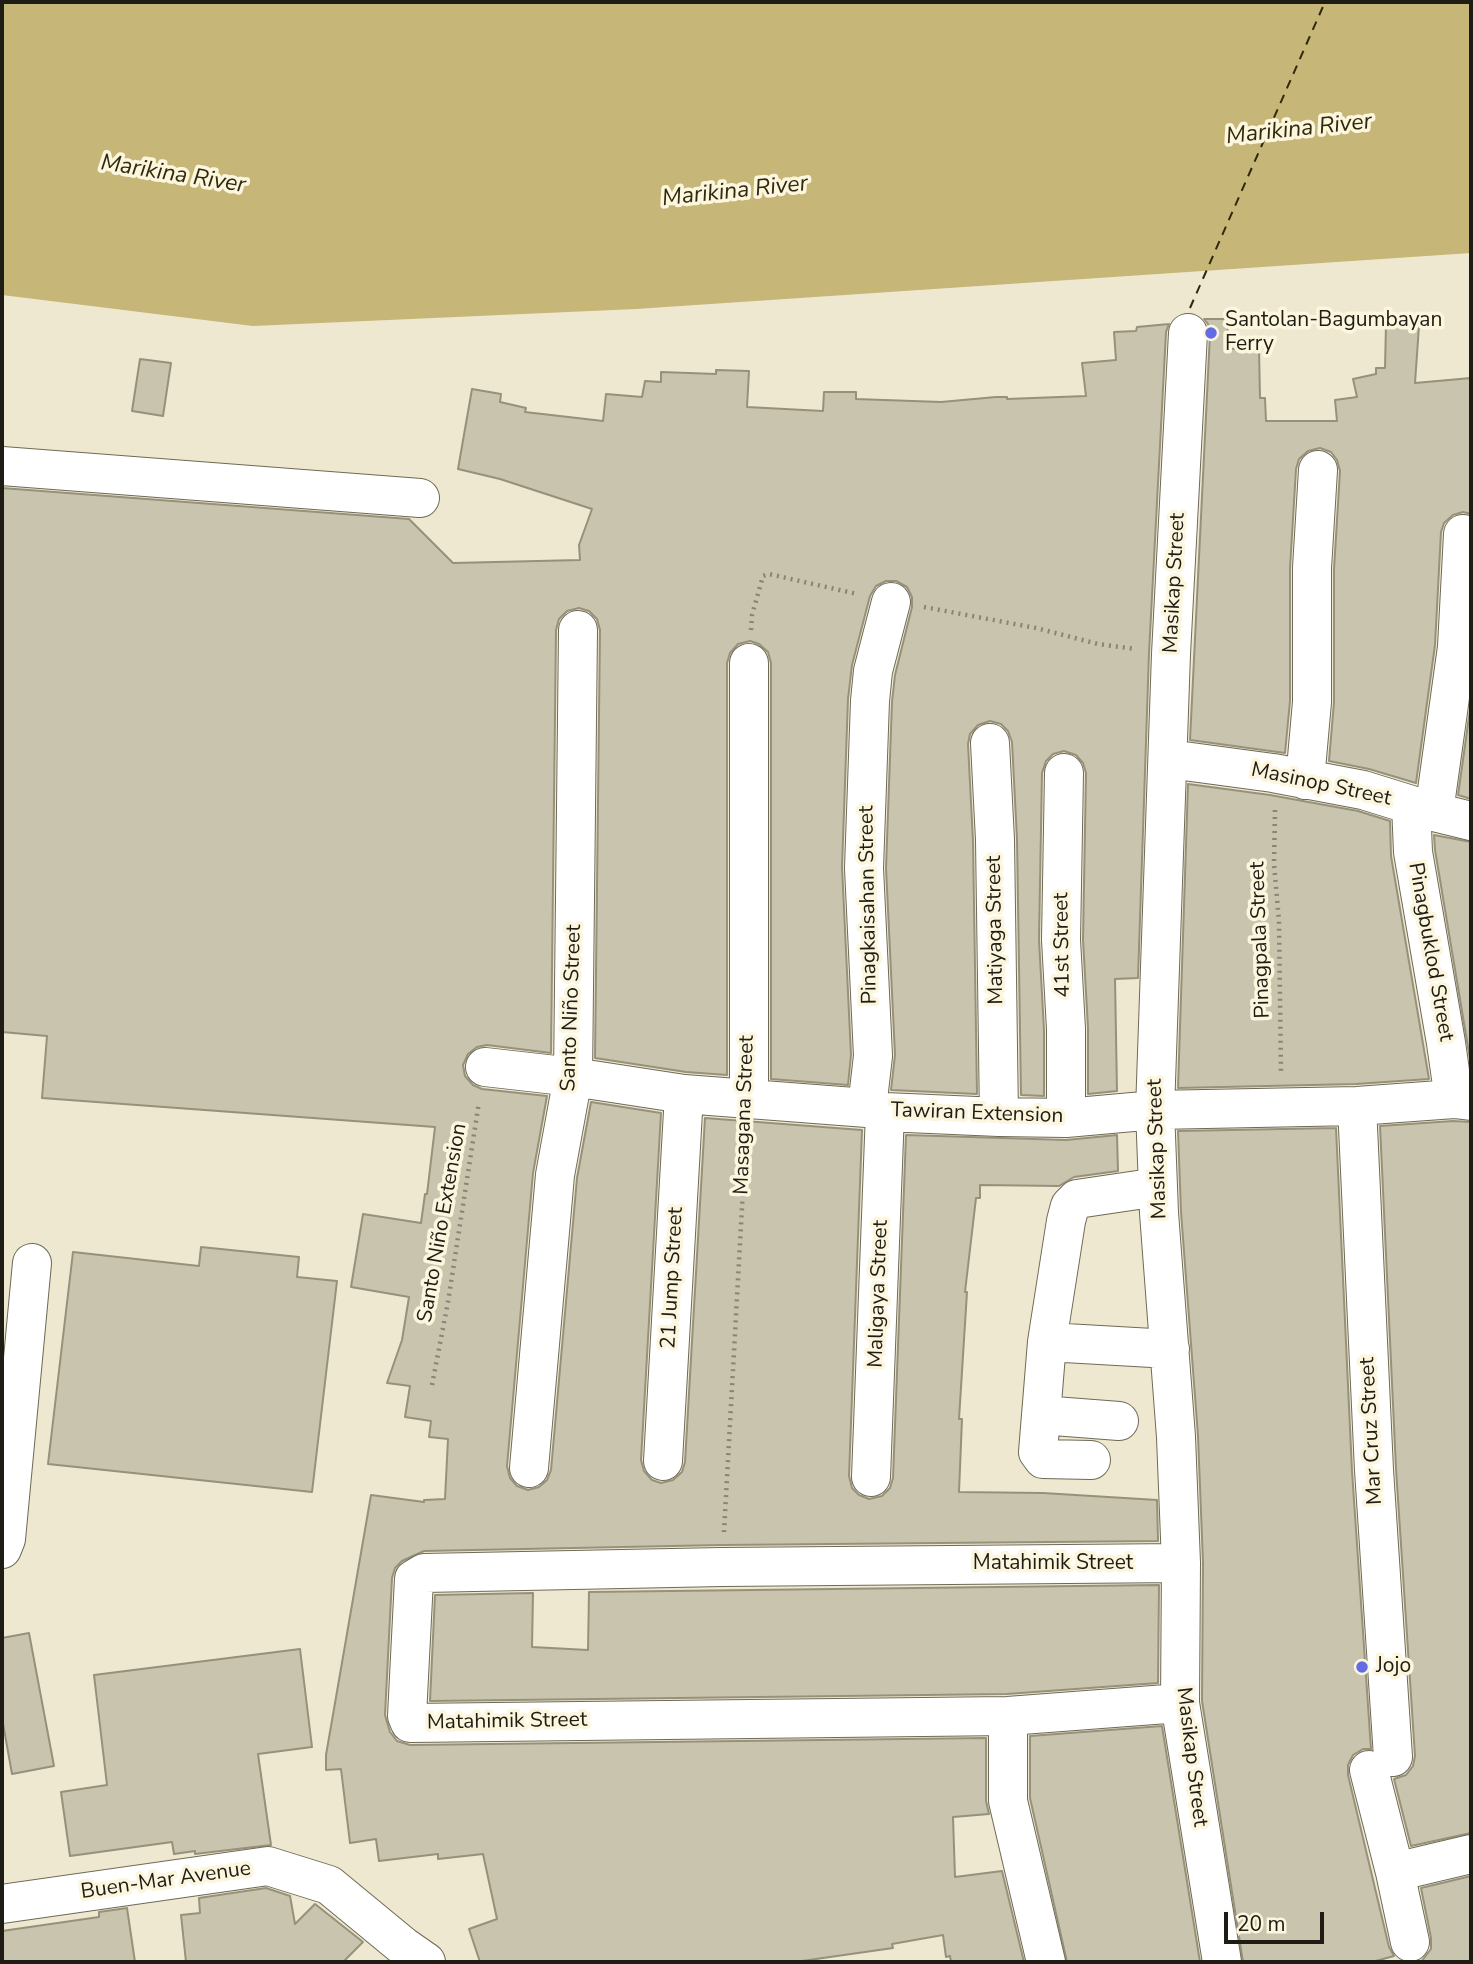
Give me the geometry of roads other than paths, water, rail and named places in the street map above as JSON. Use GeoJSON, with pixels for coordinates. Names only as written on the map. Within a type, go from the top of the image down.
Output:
{"type":"FeatureCollection","features":[{"type":"Feature","properties":{"kind":"street","name":"Masikap Street"},"geometry":{"type":"LineString","coordinates":[[1188,333],[1171,654],[1154,1110],[1176,1437],[1181,1563],[1180,1703],[1222,1962]]}},
{"type":"Feature","properties":{"kind":"street"},"geometry":{"type":"LineString","coordinates":[[2,466],[420,498]]}},
{"type":"Feature","properties":{"kind":"street"},"geometry":{"type":"LineString","coordinates":[[1289,776],[1312,702],[1312,568],[1318,470]]}},
{"type":"Feature","properties":{"kind":"street","name":"Pinagbuklod Street"},"geometry":{"type":"LineString","coordinates":[[1462,1100],[1446,1043],[1413,852],[1457,647],[1463,534]]}},
{"type":"Feature","properties":{"kind":"street","name":"Pinagkaisahan Street"},"geometry":{"type":"LineString","coordinates":[[876,1110],[864,868],[873,671],[891,602]]}},
{"type":"Feature","properties":{"kind":"street","name":"Santo Niño Street"},"geometry":{"type":"LineString","coordinates":[[529,1468],[555,1175],[573,1077],[578,630]]}},
{"type":"Feature","properties":{"kind":"street","name":"Masagana Street"},"geometry":{"type":"LineString","coordinates":[[748,1099],[749,663]]}},
{"type":"Feature","properties":{"kind":"street","name":"Matiyaga Street"},"geometry":{"type":"LineString","coordinates":[[990,743],[995,840],[999,1117]]}},
{"type":"Feature","properties":{"kind":"street","name":"Masinop Street"},"geometry":{"type":"LineString","coordinates":[[1169,759],[1289,776],[1363,790],[1471,821]]}},
{"type":"Feature","properties":{"kind":"street","name":"41st Street"},"geometry":{"type":"LineString","coordinates":[[1064,773],[1061,940],[1066,1029],[1066,1118]]}},
{"type":"Feature","properties":{"kind":"street","name":"Tawiran Extension"},"geometry":{"type":"LineString","coordinates":[[485,1067],[684,1094],[999,1117],[1066,1118],[1154,1110],[1356,1106],[1462,1100]]}},
{"type":"Feature","properties":{"kind":"street","name":"21 Jump Street"},"geometry":{"type":"LineString","coordinates":[[663,1461],[684,1094]]}},
{"type":"Feature","properties":{"kind":"street","name":"Mar Cruz Street"},"geometry":{"type":"LineString","coordinates":[[1356,1106],[1374,1470],[1381,1763],[1395,1872],[1410,1942]]}},
{"type":"Feature","properties":{"kind":"street","name":"Maligaya Street"},"geometry":{"type":"LineString","coordinates":[[871,1477],[880,1295],[876,1110]]}},
{"type":"Feature","properties":{"kind":"street"},"geometry":{"type":"LineString","coordinates":[[1091,1461],[1043,1459],[1038,1452],[1047,1342],[1070,1206],[1077,1199],[1158,1187]]}},
{"type":"Feature","properties":{"kind":"street"},"geometry":{"type":"LineString","coordinates":[[2,1549],[6,1539],[32,1263]]}},
{"type":"Feature","properties":{"kind":"street"},"geometry":{"type":"LineString","coordinates":[[1047,1342],[1170,1349]]}},
{"type":"Feature","properties":{"kind":"street"},"geometry":{"type":"LineString","coordinates":[[1041,1415],[1119,1422]]}},
{"type":"Feature","properties":{"kind":"street","name":"Matahimik Street"},"geometry":{"type":"LineString","coordinates":[[1180,1703],[1008,1716],[410,1723],[407,1716],[414,1579],[424,1573],[1181,1563]]}},
{"type":"Feature","properties":{"kind":"street"},"geometry":{"type":"LineString","coordinates":[[1008,1716],[1008,1801],[1046,1962]]}},
{"type":"Feature","properties":{"kind":"street"},"geometry":{"type":"LineString","coordinates":[[1395,1872],[1471,1854]]}},
{"type":"Feature","properties":{"kind":"street","name":"Buen-Mar Avenue"},"geometry":{"type":"LineString","coordinates":[[2,1904],[268,1866],[329,1885],[405,1957]]}},
{"type":"Feature","properties":{"kind":"water","name":"Marikina River"},"geometry":{"type":"Polygon","coordinates":[[[2,2],[1471,2],[1471,253],[636,309],[253,326],[2,295],[2,2]]]}},
{"type":"Feature","properties":{"kind":"place","name":"Santolan-Bagumbayan Ferry"},"geometry":{"type":"Point","coordinates":[1211,333]}},
{"type":"Feature","properties":{"kind":"place","name":"Jojo"},"geometry":{"type":"Point","coordinates":[1362,1667]}}]}
